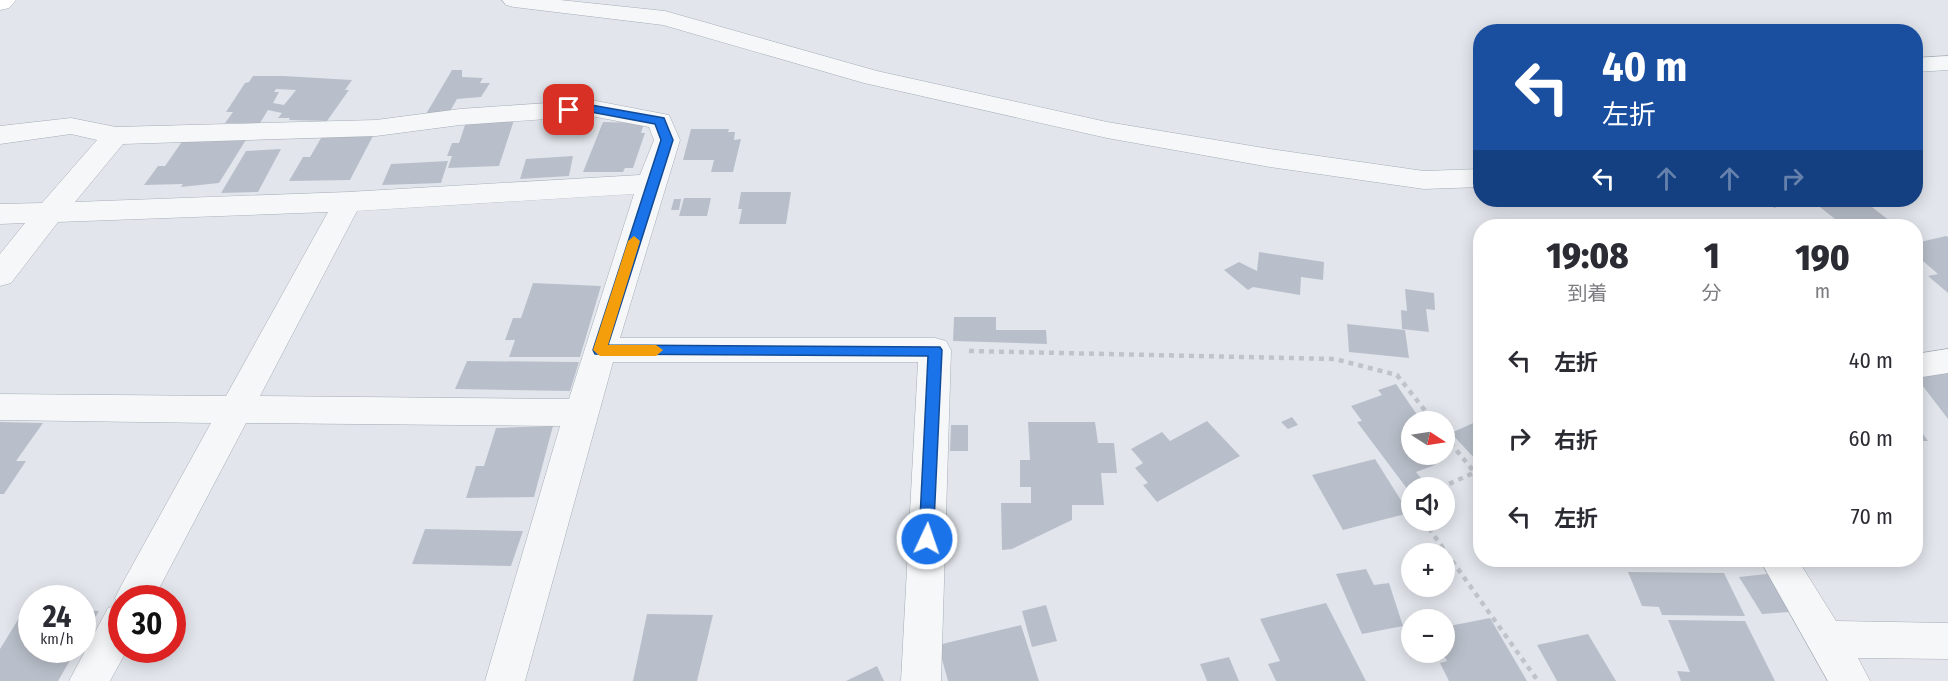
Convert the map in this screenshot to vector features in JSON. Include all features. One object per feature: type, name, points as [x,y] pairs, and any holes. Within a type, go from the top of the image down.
[{"type":"street","points":[[514,0],[573,9],[666,18],[873,78],[1107,130],[1270,158],[1424,180],[1473,178]]},
{"type":"street","points":[[1923,65],[1948,63]]},
{"type":"street","points":[[0,135],[71,126],[116,136],[376,128],[460,117],[591,108],[660,121],[667,140],[651,184],[581,413],[505,681]]},
{"type":"street","points":[[0,275],[50,212],[116,136]]},
{"type":"street","points":[[0,214],[348,202],[651,184]]},
{"type":"street","points":[[141,585],[348,202]]},
{"type":"street","points":[[600,350],[935,350],[921,681]]},
{"type":"street","points":[[1923,365],[1948,361]]},
{"type":"street","points":[[0,407],[581,413]]},
{"type":"street","points":[[1782,567],[1851,681]]},
{"type":"street","points":[[1825,639],[1948,641]]},
{"type":"street","points":[[89,681],[108,646]]},
{"type":"path","points":[[935,350],[1335,359],[1397,375],[1425,411]]},
{"type":"path","points":[[1455,448],[1473,471]]},
{"type":"path","points":[[1455,482],[1473,474]]},
{"type":"path","points":[[1431,531],[1538,681]]},
{"type":"building","points":[[452,70],[462,70],[462,77],[483,78],[480,83],[490,83],[481,97],[457,99],[450,111],[426,114]]},
{"type":"building","points":[[253,76],[352,80],[345,90],[349,90],[327,121],[278,118],[282,113],[268,110],[260,123],[225,123],[233,112],[226,112],[245,83],[249,82]],"holes":[[[276,89],[296,90],[284,105],[273,103],[279,92],[274,92]]]},
{"type":"building","points":[[514,120],[499,166],[448,168],[452,156],[447,156],[452,143],[459,143],[466,122]]},
{"type":"building","points":[[603,122],[644,123],[641,133],[645,133],[633,168],[625,168],[623,172],[583,172]]},
{"type":"building","points":[[691,129],[729,129],[728,132],[735,132],[734,140],[741,139],[733,172],[711,172],[714,160],[683,160]]},
{"type":"building","points":[[375,132],[350,180],[289,181],[303,157],[310,157],[324,133]]},
{"type":"building","points":[[249,135],[219,183],[181,187],[183,184],[144,185],[158,166],[165,166],[186,136]]},
{"type":"building","points":[[281,149],[258,192],[221,193],[246,151]]},
{"type":"building","points":[[573,156],[569,176],[520,179],[526,159]]},
{"type":"building","points":[[448,161],[441,183],[382,185],[391,164]]},
{"type":"building","points":[[741,192],[791,192],[786,224],[739,224],[742,209],[738,209]]},
{"type":"building","points":[[684,198],[711,198],[707,216],[679,216]]},
{"type":"building","points":[[674,199],[681,199],[679,210],[671,210]]},
{"type":"building","points":[[1820,207],[1872,207],[1887,219],[1835,219]]},
{"type":"building","points":[[1948,237],[1948,293],[1928,276],[1938,274],[1923,261],[1923,241]]},
{"type":"building","points":[[1259,252],[1324,262],[1323,280],[1301,277],[1300,295],[1253,287],[1248,290],[1224,270],[1239,262],[1257,271]]},
{"type":"building","points":[[533,283],[601,286],[580,357],[509,357],[515,340],[505,340],[513,318],[521,318]]},
{"type":"building","points":[[1405,289],[1434,293],[1435,310],[1426,309],[1429,332],[1402,329],[1401,310],[1407,311]]},
{"type":"building","points":[[954,317],[996,317],[996,330],[1046,330],[1047,344],[953,341]]},
{"type":"building","points":[[1347,324],[1405,330],[1409,358],[1349,352]]},
{"type":"building","points":[[467,361],[579,362],[570,391],[455,389]]},
{"type":"building","points":[[1948,373],[1948,419],[1923,386],[1923,375]]},
{"type":"building","points":[[1396,384],[1414,411],[1401,411],[1401,465],[1435,465],[1416,472],[1420,477],[1401,477],[1401,481],[1357,422],[1362,421],[1351,406],[1382,395],[1378,390]]},
{"type":"building","points":[[1292,417],[1298,425],[1288,429],[1281,422]]},
{"type":"building","points":[[1207,421],[1240,456],[1157,502],[1143,485],[1148,483],[1135,468],[1143,463],[1131,449],[1162,432],[1170,441]]},
{"type":"building","points":[[0,422],[43,423],[16,461],[26,461],[4,494],[0,494]]},
{"type":"building","points":[[1028,422],[1095,422],[1098,443],[1114,443],[1117,473],[1101,473],[1104,505],[1072,505],[1072,520],[1012,549],[1002,550],[1001,503],[1031,503],[1031,487],[1020,487],[1020,460],[1030,460]]},
{"type":"building","points":[[1473,423],[1473,457],[1455,437],[1455,431]]},
{"type":"building","points":[[951,425],[968,425],[968,451],[950,451]]},
{"type":"building","points":[[553,426],[534,497],[466,498],[476,466],[484,466],[496,428]]},
{"type":"building","points":[[1375,459],[1401,500],[1401,515],[1343,530],[1312,475]]},
{"type":"building","points":[[425,529],[523,531],[511,566],[412,564]]},
{"type":"building","points":[[1366,569],[1374,585],[1389,583],[1401,626],[1362,634],[1336,574]]},
{"type":"building","points":[[1628,572],[1724,573],[1745,616],[1662,615],[1659,607],[1642,606]]},
{"type":"building","points":[[1767,574],[1790,612],[1762,614],[1739,577]]},
{"type":"building","points":[[1326,603],[1366,681],[1276,681],[1268,664],[1280,661],[1260,619]]},
{"type":"building","points":[[1046,605],[1057,641],[1032,647],[1022,611]]},
{"type":"building","points":[[647,614],[713,615],[697,681],[633,681]]},
{"type":"building","points":[[1490,618],[1527,681],[1449,681],[1440,663],[1455,663],[1455,625]]},
{"type":"building","points":[[18,620],[18,663],[68,663],[58,681],[0,681],[0,649]]},
{"type":"building","points":[[1668,620],[1745,621],[1775,681],[1681,681],[1677,671],[1690,672]]},
{"type":"building","points":[[1021,625],[1039,681],[948,681],[938,645]]},
{"type":"building","points":[[1588,634],[1616,681],[1557,681],[1537,645]]},
{"type":"building","points":[[1229,657],[1239,681],[1207,681],[1200,664]]},
{"type":"building","points":[[877,666],[884,681],[846,681]]},
{"type":"slow traffic","points":[[634,241],[600,350],[656,350]]},
{"type":"route","points":[[569,110],[591,108],[660,121],[667,140],[651,184],[600,350],[935,350],[927,539]]}]
